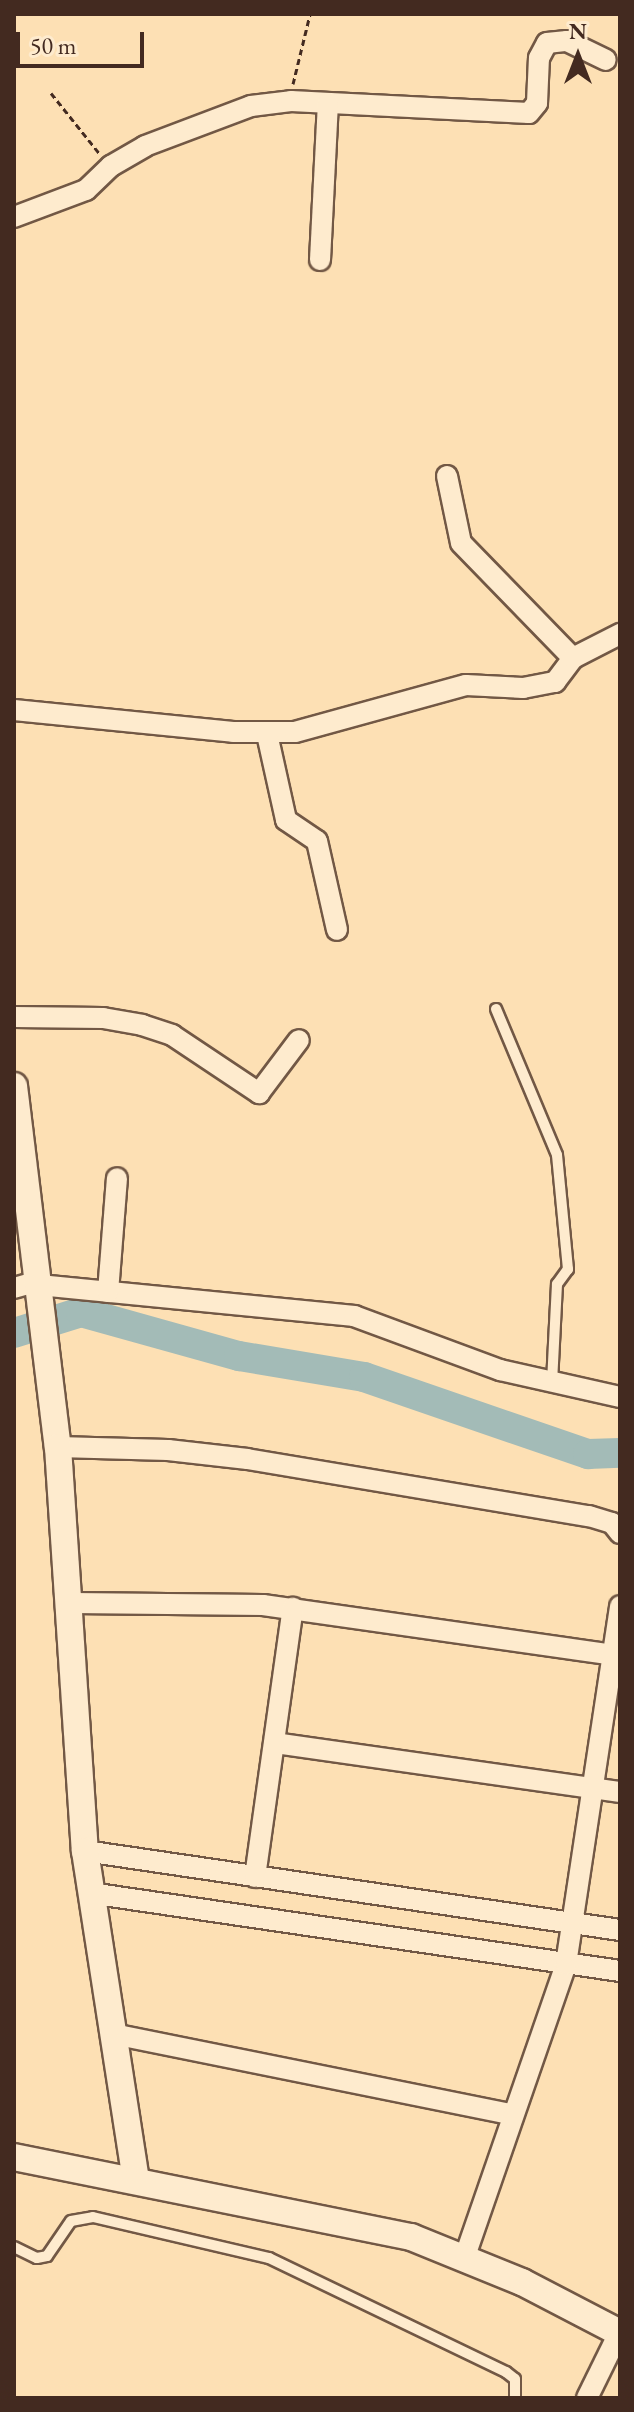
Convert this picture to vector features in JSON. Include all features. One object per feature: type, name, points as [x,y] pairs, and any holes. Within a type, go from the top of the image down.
[{"type":"street","points":[[14,217],[86,190],[111,166],[204,121],[291,101],[529,113],[537,103],[539,58],[547,43],[567,41],[606,60]]},
{"type":"street","points":[[320,260],[328,103]]},
{"type":"street","points":[[447,476],[461,543],[573,658]]},
{"type":"street","points":[[14,710],[267,734],[320,726],[466,685],[523,688],[555,682],[573,658],[620,634]]},
{"type":"street","points":[[267,734],[286,820],[317,841],[337,930]]},
{"type":"street","points":[[14,1017],[89,1017],[142,1025],[172,1035],[259,1093],[299,1040]]},
{"type":"street","points":[[14,1086],[33,1287],[46,1345],[58,1447],[72,1603],[85,1851],[136,2179]]},
{"type":"street","points":[[108,1292],[117,1178]]},
{"type":"street","points":[[33,1287],[354,1316],[479,1363],[620,1397]]},
{"type":"street","points":[[58,1447],[168,1450],[354,1476],[589,1516],[612,1523],[620,1533]]},
{"type":"street","points":[[72,1603],[293,1608],[618,1655]]},
{"type":"street","points":[[465,2256],[566,1964],[593,1789],[618,1655],[620,1606]]},
{"type":"street","points":[[255,1877],[293,1608]]},
{"type":"street","points":[[275,1743],[620,1792]]},
{"type":"street","points":[[85,1851],[620,1930]]},
{"type":"street","points":[[90,1893],[620,1971]]},
{"type":"street","points":[[113,2034],[513,2115]]},
{"type":"street","points":[[14,2157],[363,2224],[465,2256],[620,2333],[587,2398]]},
{"type":"lane","points":[[496,1009],[557,1155],[568,1269],[557,1284],[552,1382]]},
{"type":"lane","points":[[14,2247],[37,2258],[47,2256],[71,2221],[93,2217],[269,2258],[506,2372],[515,2379],[515,2398]]},
{"type":"path","points":[[291,101],[310,14]]},
{"type":"path","points":[[51,93],[111,166]]},
{"type":"waterway","points":[[14,1333],[81,1312],[239,1356],[364,1377],[588,1454],[620,1453]]}]
